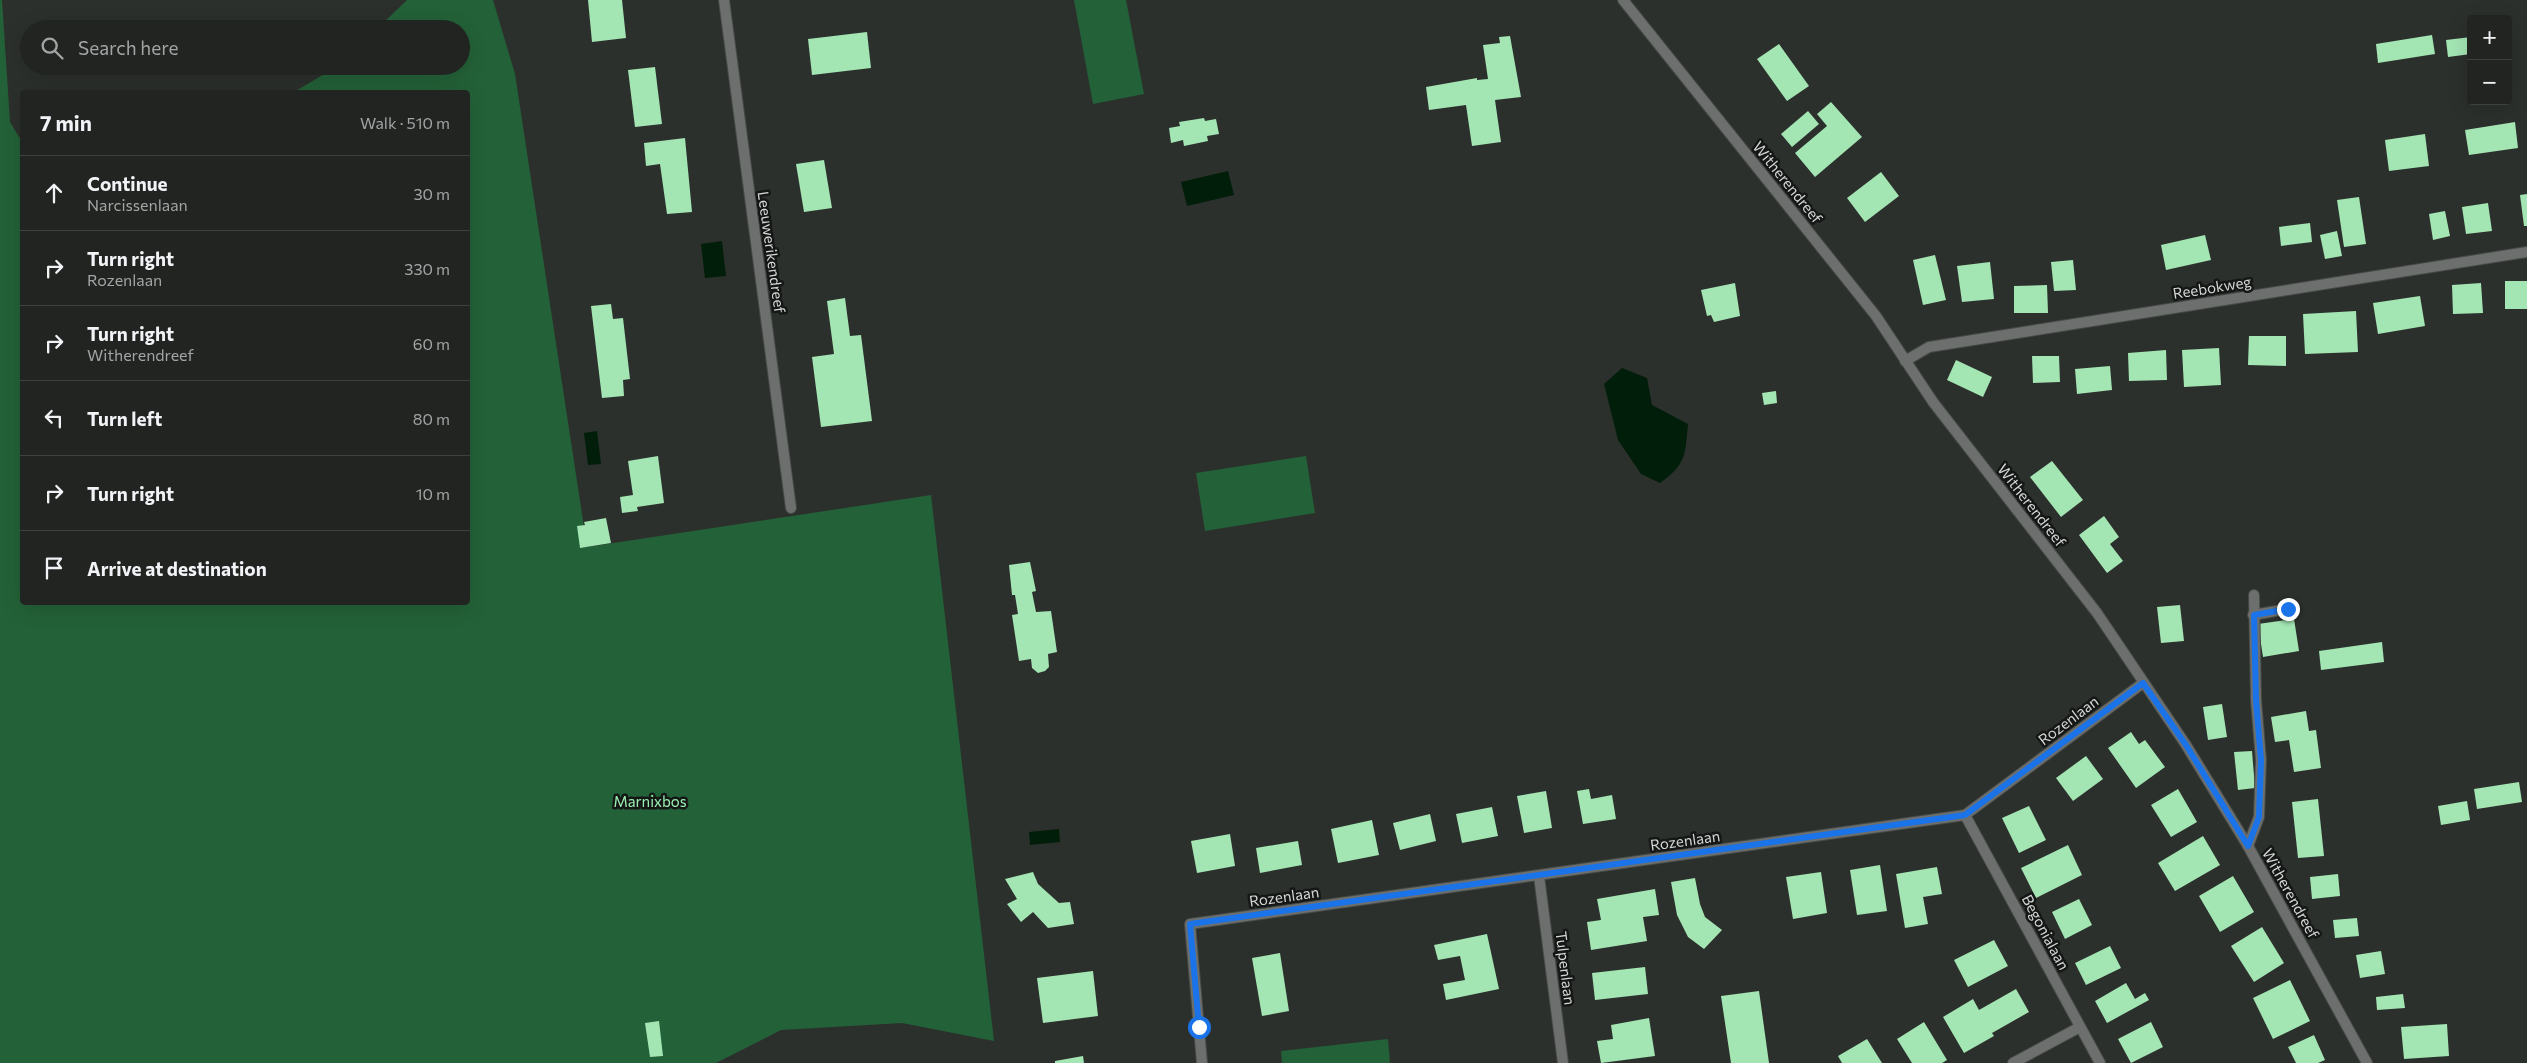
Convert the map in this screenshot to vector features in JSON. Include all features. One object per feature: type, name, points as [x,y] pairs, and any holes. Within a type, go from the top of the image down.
[{"type":"street","name":"Leeuwerikendreef","points":[[724,0],[791,508]]},
{"type":"street","name":"Witherendreef","points":[[1623,0],[1876,316],[1933,402],[2097,613],[2186,745],[2248,846],[2367,1063]]},
{"type":"street","name":"Reebokweg","points":[[1905,361],[1928,347],[2527,252]]},
{"type":"street","points":[[2248,846],[2259,817],[2261,760],[2256,700],[2254,594]]},
{"type":"street","points":[[2254,615],[2288,609]]},
{"type":"street","name":"Rozenlaan","points":[[1202,1063],[1190,924],[1965,815],[2143,683]]},
{"type":"street","name":"Begonialaan","points":[[1965,815],[2100,1063]]},
{"type":"street","name":"Tulpenlaan","points":[[1538,876],[1563,1063]]},
{"type":"street","points":[[2014,1063],[2080,1027]]},
{"type":"green space","name":"Marnixbos","points":[[0,0],[2,0],[10,122],[20,139],[20,605],[470,605],[470,90],[297,90],[323,75],[470,75],[470,20],[386,20],[407,0],[493,0],[515,74],[587,547],[931,495],[994,1041],[902,1023],[781,1030],[716,1063],[0,1063]]},
{"type":"green space","points":[[1074,0],[1126,0],[1144,94],[1093,104]]},
{"type":"green space","points":[[1306,456],[1315,513],[1205,531],[1196,473]]},
{"type":"green space","points":[[1388,1039],[1390,1063],[1282,1063],[1281,1051]]},
{"type":"shaded area","points":[[1228,171],[1234,195],[1187,206],[1181,182]]},
{"type":"shaded area","points":[[722,241],[726,276],[705,278],[701,244]]},
{"type":"shaded area","points":[[1622,368],[1647,378],[1652,405],[1688,424],[1683,458],[1675,470],[1660,483],[1641,474],[1618,440],[1604,384]]},
{"type":"shaded area","points":[[597,431],[601,464],[588,465],[584,433]]},
{"type":"shaded area","points":[[1059,829],[1060,842],[1030,845],[1029,832]]},
{"type":"building","points":[[588,0],[622,0],[626,38],[592,42]]},
{"type":"building","points":[[867,32],[871,68],[812,75],[808,39]]},
{"type":"building","points":[[2432,35],[2435,54],[2378,63],[2376,44]]},
{"type":"building","points":[[1510,36],[1521,97],[1495,100],[1501,142],[1472,146],[1466,105],[1429,110],[1426,87],[1477,78],[1477,80],[1488,79],[1483,45],[1500,43],[1499,37]]},
{"type":"building","points":[[2467,37],[2467,55],[2448,57],[2446,40]]},
{"type":"building","points":[[1779,44],[1809,86],[1787,101],[1757,59]]},
{"type":"building","points":[[655,67],[662,124],[635,127],[628,70]]},
{"type":"building","points":[[1831,102],[1862,137],[1815,177],[1795,153],[1827,126],[1817,114]]},
{"type":"building","points":[[1808,111],[1819,124],[1792,147],[1781,134]]},
{"type":"building","points":[[1204,118],[1205,121],[1216,119],[1219,134],[1207,136],[1208,141],[1184,146],[1183,140],[1171,143],[1169,128],[1180,126],[1179,122]]},
{"type":"building","points":[[2515,122],[2518,148],[2469,155],[2465,130]]},
{"type":"building","points":[[2425,134],[2429,166],[2389,171],[2385,140]]},
{"type":"building","points":[[685,138],[692,212],[667,214],[660,164],[646,166],[644,143]]},
{"type":"building","points":[[824,160],[832,208],[804,212],[796,164]]},
{"type":"building","points":[[1881,172],[1899,196],[1865,222],[1847,198]]},
{"type":"building","points":[[2527,194],[2527,226],[2524,226],[2520,195]]},
{"type":"building","points":[[2359,197],[2366,244],[2344,247],[2337,200]]},
{"type":"building","points":[[2488,203],[2492,231],[2466,234],[2462,207]]},
{"type":"building","points":[[2445,211],[2450,236],[2433,240],[2429,214]]},
{"type":"building","points":[[2310,223],[2312,242],[2281,246],[2279,227]]},
{"type":"building","points":[[2337,231],[2342,256],[2325,259],[2320,235]]},
{"type":"building","points":[[2205,235],[2211,260],[2166,270],[2161,245]]},
{"type":"building","points":[[1935,255],[1946,300],[1923,305],[1913,260]]},
{"type":"building","points":[[2073,260],[2076,290],[2054,291],[2051,262]]},
{"type":"building","points":[[1990,262],[1994,299],[1962,302],[1957,266]]},
{"type":"building","points":[[2505,281],[2527,281],[2527,309],[2505,309]]},
{"type":"building","points":[[1735,283],[1740,316],[1714,322],[1711,315],[1707,316],[1701,290]]},
{"type":"building","points":[[2481,283],[2483,313],[2453,314],[2452,285]]},
{"type":"building","points":[[2047,285],[2048,313],[2014,313],[2014,286]]},
{"type":"building","points":[[2420,296],[2425,326],[2378,334],[2373,303]]},
{"type":"building","points":[[845,298],[850,336],[861,335],[872,421],[821,427],[812,357],[834,354],[827,301]]},
{"type":"building","points":[[611,304],[613,319],[623,318],[630,379],[623,380],[624,396],[602,398],[591,306]]},
{"type":"building","points":[[2356,311],[2358,352],[2305,354],[2303,314]]},
{"type":"building","points":[[2249,336],[2286,336],[2286,366],[2248,365]]},
{"type":"building","points":[[2219,348],[2221,385],[2184,387],[2182,350]]},
{"type":"building","points":[[2166,350],[2167,380],[2129,381],[2128,353]]},
{"type":"building","points":[[2032,356],[2059,356],[2060,382],[2033,383]]},
{"type":"building","points":[[1956,360],[1992,377],[1983,397],[1947,380]]},
{"type":"building","points":[[2110,366],[2112,390],[2077,394],[2075,369]]},
{"type":"building","points":[[1776,391],[1777,403],[1764,405],[1762,393]]},
{"type":"building","points":[[658,456],[664,503],[637,507],[638,511],[622,513],[620,497],[633,495],[628,461]]},
{"type":"building","points":[[2052,461],[2083,500],[2061,517],[2030,477]]},
{"type":"building","points":[[2104,516],[2119,537],[2110,544],[2123,561],[2107,573],[2079,535]]},
{"type":"building","points":[[606,518],[611,543],[580,548],[577,526],[585,525],[584,522]]},
{"type":"building","points":[[1030,562],[1036,591],[1032,592],[1036,612],[1051,611],[1057,652],[1048,654],[1049,667],[1045,671],[1038,673],[1032,668],[1031,659],[1019,661],[1012,615],[1018,614],[1015,595],[1012,595],[1009,565]]},
{"type":"building","points":[[2180,605],[2184,641],[2161,643],[2157,607]]},
{"type":"building","points":[[2294,619],[2299,651],[2263,657],[2258,624]]},
{"type":"building","points":[[2382,642],[2384,662],[2321,670],[2319,651]]},
{"type":"building","points":[[2222,704],[2227,737],[2208,740],[2203,707]]},
{"type":"building","points":[[2306,711],[2309,731],[2316,730],[2321,768],[2294,772],[2289,740],[2275,742],[2271,717]]},
{"type":"building","points":[[2131,732],[2139,744],[2145,740],[2165,767],[2136,788],[2108,748]]},
{"type":"building","points":[[2252,751],[2255,788],[2238,790],[2234,752]]},
{"type":"building","points":[[2086,756],[2103,779],[2073,801],[2056,778]]},
{"type":"building","points":[[2519,782],[2522,802],[2477,809],[2474,789]]},
{"type":"building","points":[[1589,789],[1591,799],[1612,795],[1616,819],[1583,824],[1577,791]]},
{"type":"building","points":[[2178,789],[2197,822],[2171,837],[2151,805]]},
{"type":"building","points":[[1546,791],[1552,828],[1524,833],[1517,796]]},
{"type":"building","points":[[2318,799],[2324,856],[2298,858],[2292,802]]},
{"type":"building","points":[[2467,801],[2470,820],[2441,825],[2438,806]]},
{"type":"building","points":[[2029,806],[2046,840],[2019,853],[2002,818]]},
{"type":"building","points":[[1492,807],[1498,836],[1462,843],[1456,814]]},
{"type":"building","points":[[1430,814],[1436,841],[1400,850],[1393,823]]},
{"type":"building","points":[[1372,820],[1379,855],[1338,863],[1331,829]]},
{"type":"building","points":[[1230,834],[1235,866],[1197,873],[1191,841]]},
{"type":"building","points":[[2203,836],[2220,865],[2175,891],[2158,863]]},
{"type":"building","points":[[1298,841],[1302,865],[1260,873],[1256,848]]},
{"type":"building","points":[[2068,845],[2082,875],[2036,898],[2021,868]]},
{"type":"building","points":[[1880,865],[1887,911],[1857,915],[1850,870]]},
{"type":"building","points":[[1937,867],[1942,894],[1923,897],[1928,924],[1905,928],[1896,874]]},
{"type":"building","points":[[1033,872],[1038,884],[1059,903],[1070,902],[1074,924],[1048,928],[1033,912],[1021,922],[1007,904],[1017,899],[1005,879]]},
{"type":"building","points":[[1821,872],[1827,913],[1793,919],[1786,877]]},
{"type":"building","points":[[2338,874],[2340,896],[2312,899],[2310,877]]},
{"type":"building","points":[[2233,876],[2254,912],[2220,932],[2199,896]]},
{"type":"building","points":[[1695,878],[1700,904],[1705,917],[1722,930],[1704,949],[1688,937],[1677,915],[1671,882]]},
{"type":"building","points":[[1655,889],[1659,915],[1643,917],[1647,941],[1591,950],[1587,922],[1601,920],[1597,899]]},
{"type":"building","points":[[2079,899],[2092,925],[2065,939],[2052,912]]},
{"type":"building","points":[[2357,918],[2359,936],[2335,938],[2333,920]]},
{"type":"building","points":[[2262,927],[2284,963],[2254,982],[2231,946]]},
{"type":"building","points":[[1487,934],[1499,989],[1446,1000],[1443,984],[1465,980],[1460,956],[1438,960],[1434,945]]},
{"type":"building","points":[[1994,940],[2008,966],[1968,987],[1954,960]]},
{"type":"building","points":[[2110,946],[2121,968],[2086,985],[2075,963]]},
{"type":"building","points":[[2381,951],[2385,974],[2360,978],[2356,955]]},
{"type":"building","points":[[1280,953],[1289,1011],[1262,1016],[1252,958]]},
{"type":"building","points":[[1645,967],[1648,994],[1595,1000],[1592,973]]},
{"type":"building","points":[[1093,971],[1098,1016],[1043,1023],[1037,978]]},
{"type":"building","points":[[2290,980],[2310,1021],[2273,1039],[2253,998]]},
{"type":"building","points":[[2126,983],[2135,999],[2145,993],[2149,1000],[2107,1023],[2095,1001]]},
{"type":"building","points":[[2016,989],[2029,1012],[1992,1033],[1994,1036],[1964,1053],[1943,1017],[1973,999],[1979,1010]]},
{"type":"building","points":[[1759,991],[1769,1063],[1731,1063],[1721,996]]},
{"type":"building","points":[[2403,994],[2405,1008],[2377,1010],[2376,997]]},
{"type":"building","points":[[1649,1018],[1655,1056],[1601,1063],[1597,1041],[1613,1039],[1611,1025]]},
{"type":"building","points":[[659,1021],[663,1056],[650,1057],[645,1023]]},
{"type":"building","points":[[1924,1022],[1947,1060],[1942,1063],[1912,1063],[1897,1039]]},
{"type":"building","points":[[2151,1022],[2163,1047],[2131,1063],[2118,1039]]},
{"type":"building","points":[[2447,1024],[2449,1056],[2404,1059],[2401,1027]]},
{"type":"building","points":[[2314,1035],[2325,1060],[2318,1063],[2296,1063],[2288,1047]]},
{"type":"building","points":[[1867,1039],[1882,1063],[1842,1063],[1838,1056]]},
{"type":"building","points":[[1083,1056],[1084,1063],[1055,1063],[1055,1061]]},
{"type":"route","points":[[1199,1027],[1190,924],[1965,815],[2143,683],[2186,745],[2248,846],[2259,817],[2261,760],[2256,700],[2254,615],[2288,609]]}]
